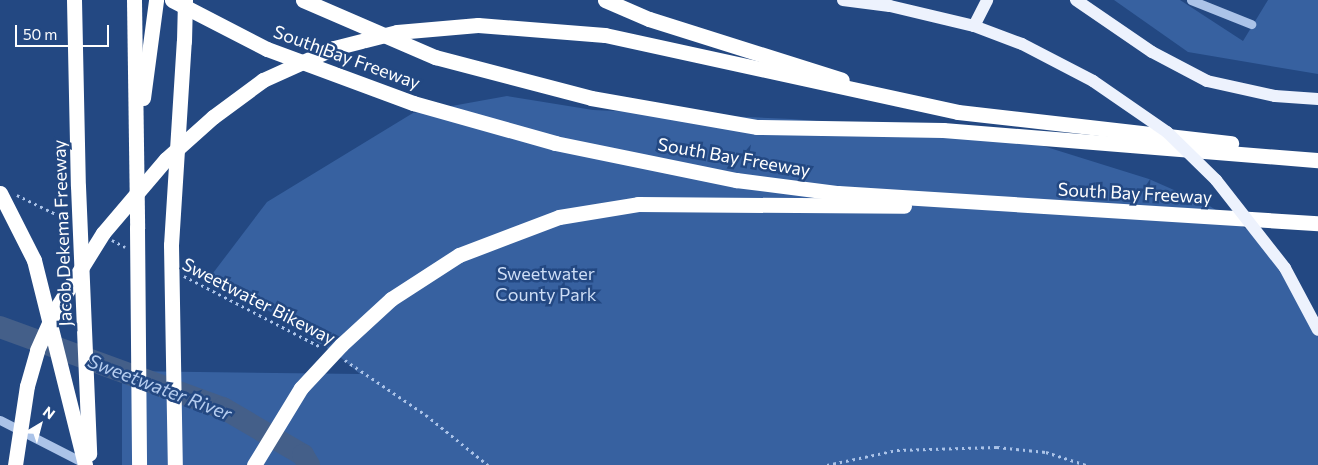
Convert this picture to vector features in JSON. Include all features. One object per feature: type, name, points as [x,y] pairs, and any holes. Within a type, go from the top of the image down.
[{"type":"highway","name":"Jacob Dekema Freeway","points":[[74,0],[78,186],[88,465]]},
{"type":"highway","points":[[134,0],[140,465]]},
{"type":"highway","points":[[136,131],[154,38],[156,0]]},
{"type":"highway","name":"South Bay Freeway","points":[[172,0],[267,49],[413,102],[556,143],[736,180],[838,192],[1042,207],[1318,223]]},
{"type":"highway","points":[[175,465],[171,245],[185,0]]},
{"type":"highway","name":"South Bay Freeway","points":[[303,0],[435,57],[591,98],[757,127],[943,130],[1318,160]]},
{"type":"highway","points":[[605,0],[649,19],[823,72],[871,93]]},
{"type":"highway","points":[[15,465],[27,386],[37,350],[54,312],[103,233],[166,159],[213,117],[263,80],[334,48],[397,32],[478,25],[606,35],[958,112],[1239,144],[1281,157]]},
{"type":"highway","points":[[4,192],[34,260],[88,465]]},
{"type":"highway","points":[[254,465],[301,388],[341,351],[390,299],[459,255],[574,214],[638,204],[679,203],[1042,207]]},
{"type":"main road","points":[[843,0],[974,26],[1022,44],[1093,81],[1167,132],[1216,180],[1285,268],[1318,330]]},
{"type":"main road","points":[[974,26],[987,0]]},
{"type":"main road","points":[[1076,0],[1152,52],[1207,81],[1275,96],[1318,99]]},
{"type":"street","points":[[1191,0],[1251,24]]},
{"type":"street","points":[[0,420],[88,465]]},
{"type":"path","points":[[4,192],[70,221]]},
{"type":"path","points":[[105,237],[128,248]]},
{"type":"path","name":"Sweetwater Bikeway","points":[[180,274],[326,349]]},
{"type":"path","name":"Sweetwater Bikeway","points":[[341,351],[426,415],[488,465]]},
{"type":"path","points":[[827,465],[897,450],[996,447],[1046,452],[1086,465]]},
{"type":"green space","points":[[1114,0],[1180,0],[1243,41],[1268,0],[1318,0],[1318,74],[1188,52]]},
{"type":"green space","name":"Sweetwater County Park","points":[[507,96],[593,110],[791,119],[1011,136],[1149,179],[1208,205],[1256,235],[1318,325],[1318,465],[122,465],[122,371],[360,374],[339,356],[250,299],[207,281],[267,202],[413,113]]},
{"type":"waterway","name":"Sweetwater River","points":[[0,327],[223,408],[303,455],[309,465]]}]
